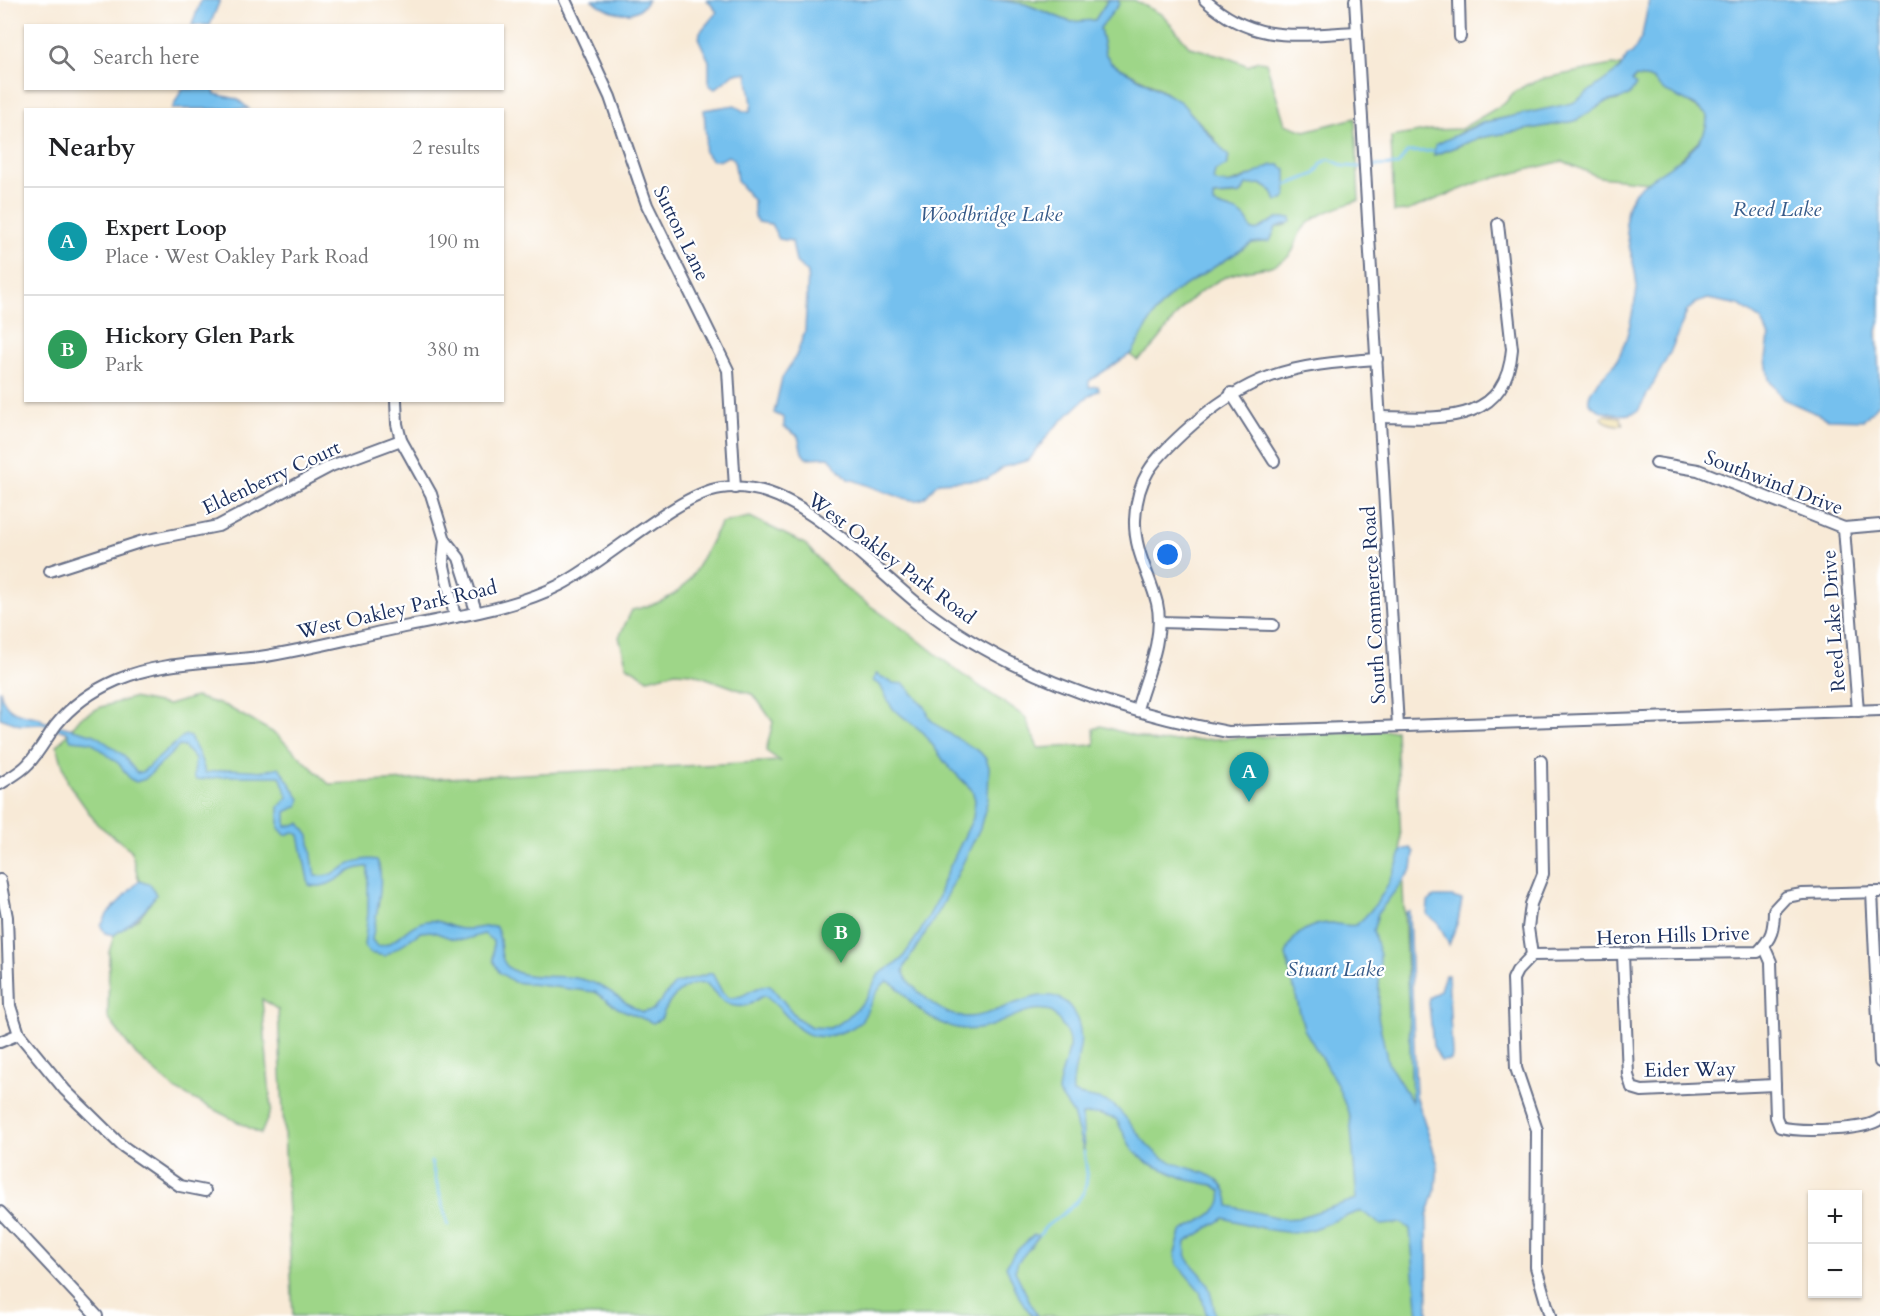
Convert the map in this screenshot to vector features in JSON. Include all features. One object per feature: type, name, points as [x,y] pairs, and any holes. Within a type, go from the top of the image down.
[{"type":"street","name":"Sutton Lane","points":[[566,0],[610,97],[647,205],[728,370],[735,488]]},
{"type":"street","points":[[1205,0],[1219,13],[1257,32],[1282,34],[1357,32]]},
{"type":"street","name":"South Commerce Road","points":[[1355,0],[1398,726],[1542,724],[1880,710]]},
{"type":"street","points":[[1459,0],[1460,38]]},
{"type":"street","points":[[1380,417],[1420,418],[1464,412],[1490,402],[1501,391],[1510,370],[1512,349],[1498,224]]},
{"type":"street","points":[[1137,709],[1159,622],[1157,602],[1136,540],[1137,497],[1140,484],[1162,451],[1231,393],[1296,367],[1377,359]]},
{"type":"street","points":[[1231,393],[1274,461]]},
{"type":"street","points":[[396,402],[397,424],[401,440],[431,494],[445,540],[459,558],[476,611]]},
{"type":"street","name":"Eldenberry Court","points":[[50,571],[143,541],[218,526],[331,466],[401,440]]},
{"type":"street","name":"Southwind Drive","points":[[1656,463],[1698,470],[1844,528],[1880,525]]},
{"type":"street","name":"West Oakley Park Road","points":[[0,784],[27,765],[71,709],[120,678],[169,666],[261,656],[320,646],[455,617],[530,597],[564,584],[687,502],[719,488],[770,493],[801,510],[841,539],[926,610],[987,650],[1029,672],[1093,696],[1228,732],[1269,733],[1398,726]]},
{"type":"street","name":"Reed Lake Drive","points":[[1844,528],[1858,711]]},
{"type":"street","points":[[445,540],[443,561],[455,617]]},
{"type":"street","points":[[1159,622],[1273,625]]},
{"type":"street","points":[[1541,761],[1543,874],[1532,903],[1528,928],[1536,956],[1517,971],[1513,980],[1514,1052],[1520,1082],[1537,1130],[1536,1267],[1550,1316]]},
{"type":"street","points":[[0,880],[7,917],[10,1006],[19,1034],[65,1090],[121,1145],[180,1186],[205,1191]]},
{"type":"street","points":[[1876,892],[1880,1062]]},
{"type":"street","name":"Heron Hills Drive","points":[[1536,956],[1758,952],[1770,940],[1774,929],[1774,910],[1786,897],[1802,894],[1876,892]]},
{"type":"street","points":[[1764,946],[1771,962],[1776,1117],[1780,1127],[1858,1127],[1874,1124],[1880,1119]]},
{"type":"street","name":"Eider Way","points":[[1623,956],[1628,1075],[1632,1088],[1642,1091],[1775,1085]]},
{"type":"street","points":[[0,1042],[19,1034]]},
{"type":"street","points":[[0,1212],[97,1316]]},
{"type":"green space","points":[[998,0],[1108,0],[1095,20],[1079,23],[1025,4]]},
{"type":"green space","points":[[1118,0],[1134,0],[1163,15],[1190,47],[1227,57],[1248,66],[1258,61],[1266,62],[1285,124],[1305,131],[1355,118],[1359,200],[1326,212],[1311,221],[1300,233],[1291,254],[1279,263],[1230,275],[1199,293],[1182,309],[1154,345],[1137,360],[1130,355],[1155,313],[1173,293],[1252,243],[1270,241],[1276,227],[1288,225],[1272,221],[1256,231],[1251,229],[1245,218],[1213,204],[1213,196],[1238,195],[1242,193],[1246,184],[1261,184],[1272,191],[1276,201],[1279,165],[1228,184],[1219,184],[1213,180],[1215,171],[1228,164],[1228,156],[1217,145],[1215,139],[1187,109],[1159,88],[1111,63],[1105,53],[1100,28]]},
{"type":"green space","points":[[1612,65],[1622,66],[1583,98],[1553,109],[1498,119],[1464,130],[1434,155],[1479,138],[1575,121],[1606,102],[1618,100],[1636,77],[1653,79],[1707,115],[1707,129],[1700,140],[1668,170],[1649,182],[1599,177],[1563,161],[1482,181],[1407,211],[1394,212],[1391,137],[1430,130],[1461,129],[1505,103],[1513,93],[1526,85],[1545,78]]},
{"type":"green space","points":[[750,517],[805,544],[845,588],[912,635],[960,673],[1025,717],[1038,748],[1095,745],[1094,729],[1101,726],[1156,742],[1396,730],[1422,1316],[293,1316],[278,1010],[262,999],[271,1110],[261,1134],[176,1090],[136,1055],[108,1018],[109,952],[114,935],[140,917],[156,895],[151,885],[139,881],[131,850],[97,824],[68,783],[57,746],[81,717],[101,707],[132,698],[168,705],[195,697],[226,706],[276,734],[329,784],[780,761],[766,751],[773,722],[754,695],[692,673],[675,672],[648,679],[627,666],[619,637],[632,610],[668,598],[689,580],[721,523]]},
{"type":"sand","points":[[1605,415],[1620,417],[1623,425],[1614,425],[1601,418]]},
{"type":"water","points":[[201,0],[220,0],[210,24],[192,24]]},
{"type":"water","points":[[592,0],[648,0],[636,11],[621,13],[606,9]]},
{"type":"water","name":"Woodbridge Lake","points":[[707,0],[998,0],[1025,4],[1070,22],[1095,20],[1108,0],[1118,0],[1119,4],[1100,28],[1105,53],[1111,63],[1181,102],[1229,157],[1226,166],[1215,171],[1213,180],[1228,184],[1273,165],[1279,165],[1286,170],[1286,196],[1283,200],[1276,201],[1272,191],[1261,184],[1246,185],[1241,194],[1213,196],[1213,204],[1240,214],[1251,229],[1256,231],[1277,218],[1291,218],[1291,222],[1276,227],[1270,241],[1252,243],[1173,293],[1155,313],[1132,353],[1089,381],[1089,387],[1098,386],[1099,390],[1086,398],[1052,430],[1029,460],[1004,467],[987,479],[939,482],[924,498],[915,500],[848,479],[829,457],[806,458],[802,453],[798,436],[784,427],[784,418],[774,413],[782,378],[796,356],[805,331],[808,273],[796,262],[792,241],[779,239],[771,224],[758,222],[754,217],[754,201],[737,181],[734,159],[728,156],[721,160],[712,160],[704,152],[706,138],[704,110],[735,105],[743,111],[750,111],[752,104],[747,73],[735,73],[715,89],[709,85],[709,61],[699,40],[700,32],[717,12]]},
{"type":"water","name":"Reed Lake","points":[[1649,0],[1880,0],[1880,319],[1877,331],[1880,402],[1864,420],[1828,419],[1783,399],[1769,380],[1766,359],[1769,337],[1762,321],[1739,305],[1708,299],[1696,303],[1687,311],[1670,353],[1638,411],[1612,414],[1599,410],[1589,403],[1593,388],[1613,366],[1622,350],[1636,296],[1635,270],[1626,227],[1626,214],[1630,201],[1647,181],[1692,149],[1701,139],[1706,128],[1707,115],[1694,105],[1664,91],[1652,79],[1636,77],[1632,81],[1636,85],[1629,96],[1606,102],[1575,121],[1479,138],[1434,155],[1435,145],[1482,123],[1573,103],[1620,69],[1628,55],[1632,54],[1642,36]]},
{"type":"water","points":[[182,90],[213,90],[215,94],[237,99],[248,108],[172,108]]},
{"type":"water","name":"Stuart Lake","points":[[876,674],[893,683],[904,684],[925,707],[930,719],[943,730],[980,752],[989,767],[988,799],[980,828],[941,908],[906,964],[903,971],[907,979],[935,1005],[950,1014],[961,1017],[982,1015],[1029,998],[1044,996],[1058,998],[1069,1006],[1080,1031],[1080,1049],[1074,1075],[1073,1093],[1113,1105],[1153,1151],[1171,1162],[1214,1178],[1222,1184],[1227,1193],[1229,1206],[1284,1219],[1298,1218],[1357,1199],[1350,1117],[1336,1082],[1304,1029],[1286,955],[1292,941],[1297,936],[1316,925],[1332,923],[1356,925],[1385,891],[1402,850],[1410,848],[1414,852],[1412,869],[1378,913],[1373,931],[1380,955],[1378,1017],[1388,1063],[1412,1102],[1406,912],[1409,911],[1416,1095],[1438,1165],[1436,1188],[1427,1216],[1428,1316],[1418,1316],[1410,1229],[1402,1223],[1382,1225],[1361,1211],[1313,1229],[1291,1232],[1268,1230],[1224,1218],[1186,1242],[1186,1255],[1204,1278],[1211,1295],[1215,1316],[1207,1316],[1200,1291],[1177,1264],[1175,1253],[1181,1232],[1214,1212],[1219,1206],[1221,1191],[1213,1185],[1188,1180],[1148,1163],[1132,1149],[1116,1119],[1098,1114],[1082,1115],[1084,1152],[1073,1114],[1058,1092],[1069,1042],[1061,1023],[1051,1011],[1040,1009],[1029,1011],[976,1029],[957,1028],[929,1016],[887,981],[879,989],[858,1024],[842,1032],[815,1036],[797,1027],[775,1003],[765,996],[748,1005],[735,1006],[724,1002],[707,984],[699,984],[684,988],[678,993],[668,1005],[661,1019],[653,1023],[618,1008],[595,992],[514,982],[499,972],[493,960],[493,941],[484,934],[463,940],[431,931],[421,932],[385,956],[369,953],[364,945],[368,913],[368,867],[353,870],[326,885],[309,885],[299,835],[294,832],[285,835],[279,828],[279,807],[288,797],[280,776],[228,776],[196,780],[194,777],[195,759],[184,747],[179,746],[145,779],[136,782],[130,779],[119,764],[91,742],[71,740],[67,732],[42,724],[20,725],[0,718],[0,689],[5,704],[9,708],[41,718],[42,721],[95,735],[123,755],[137,773],[142,772],[185,735],[190,737],[195,746],[205,773],[230,769],[264,771],[279,767],[300,799],[298,806],[286,812],[286,827],[300,823],[309,836],[315,876],[331,874],[359,861],[377,860],[380,887],[372,940],[377,946],[390,943],[413,926],[431,920],[463,929],[495,926],[498,931],[503,961],[512,970],[527,975],[568,977],[592,982],[642,1012],[653,1010],[675,984],[712,973],[722,992],[729,998],[735,998],[759,987],[770,985],[797,1018],[811,1027],[830,1028],[845,1020],[865,1000],[879,974],[901,960],[938,899],[943,881],[973,818],[975,800],[972,790],[946,764],[924,733],[892,708],[880,685],[873,681]]},
{"type":"water","points":[[139,881],[151,885],[156,895],[126,927],[114,935],[105,933],[101,926],[108,913]]},
{"type":"water","points":[[1434,897],[1452,897],[1462,900],[1458,921],[1449,945],[1438,923],[1427,915],[1428,902]]},
{"type":"water","points":[[1445,975],[1448,975],[1452,1055],[1451,1060],[1441,1061],[1433,1046],[1429,1003],[1430,998],[1440,990]]},
{"type":"water","points":[[1034,1235],[1040,1235],[1018,1262],[1015,1271],[1037,1316],[1032,1316],[1019,1297],[1006,1266],[1014,1253]]},
{"type":"waterway","points":[[1368,166],[1398,165],[1407,152],[1433,151]]},
{"type":"waterway","points":[[1287,185],[1315,174],[1322,163],[1329,159],[1344,166],[1361,167]]},
{"type":"waterway","points":[[1040,1235],[1047,1226],[1074,1204],[1084,1191],[1087,1175],[1084,1152]]},
{"type":"waterway","points":[[431,1162],[448,1225]]},
{"type":"place","name":"Expert Loop","points":[[1249,802]]},
{"type":"place","name":"Hickory Glen Park","points":[[841,963]]}]
